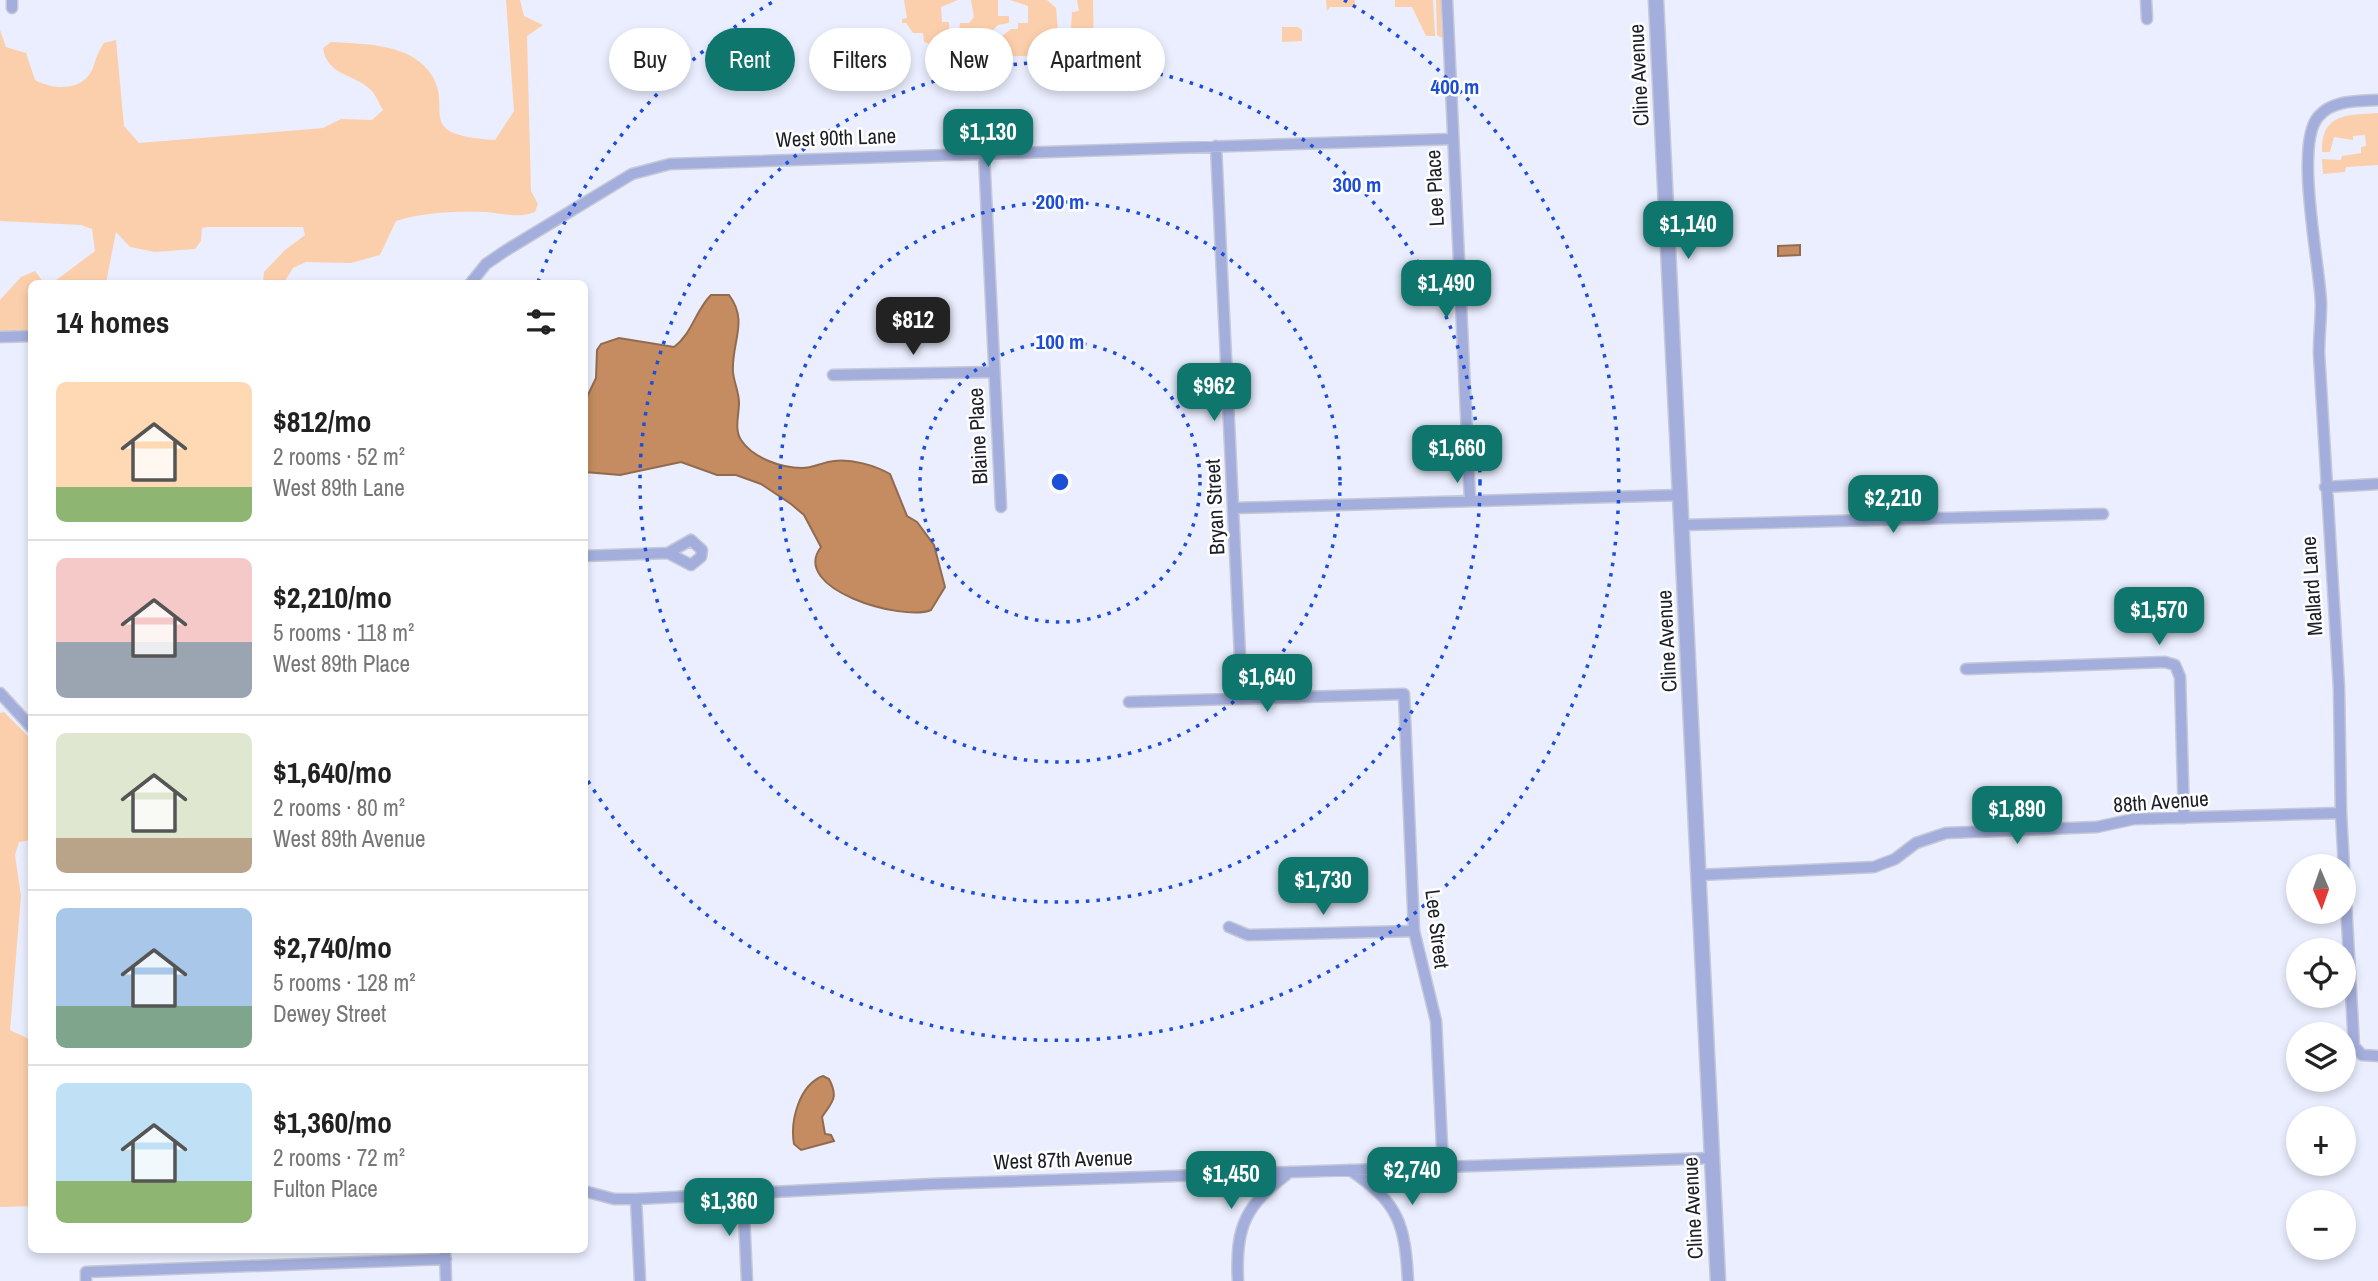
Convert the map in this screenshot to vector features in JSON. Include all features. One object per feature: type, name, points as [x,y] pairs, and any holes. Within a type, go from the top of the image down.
[{"type":"street","name":"Lee Place","points":[[1447,0],[1451,139],[1470,500]]},
{"type":"street","name":"Cline Avenue","points":[[1656,0],[1718,1281]]},
{"type":"street","points":[[2146,0],[2147,19]]},
{"type":"street","name":"Mallard Lane","points":[[2378,100],[2339,103],[2317,118],[2310,131],[2308,148],[2312,234],[2321,304],[2319,350],[2325,487],[2339,688],[2341,813],[2354,1046],[2359,1053],[2378,1056]]},
{"type":"street","name":"West 90th Lane","points":[[473,280],[486,264],[533,234],[632,174],[656,166],[697,162],[1451,139]]},
{"type":"street","name":"Bryan Street","points":[[1216,146],[1242,699]]},
{"type":"street","name":"Blaine Place","points":[[984,154],[1001,507]]},
{"type":"street","points":[[0,337],[28,336]]},
{"type":"street","points":[[833,375],[994,372]]},
{"type":"street","points":[[2325,487],[2378,484]]},
{"type":"street","points":[[1234,508],[1681,495]]},
{"type":"street","points":[[1683,525],[2103,514]]},
{"type":"street","points":[[588,556],[668,553]]},
{"type":"street","points":[[1966,669],[2165,662],[2175,665],[2180,677],[2184,818]]},
{"type":"street","points":[[0,693],[28,724]]},
{"type":"street","name":"Lee Street","points":[[1242,699],[1404,694],[1414,931],[1436,1021],[1443,1167]]},
{"type":"street","points":[[1129,702],[1242,699]]},
{"type":"street","name":"88th Avenue","points":[[1699,875],[1856,870],[1874,867],[1895,859],[1916,843],[1946,833],[2097,827],[2134,819],[2341,813]]},
{"type":"street","points":[[1229,926],[1248,935],[1414,931]]},
{"type":"street","name":"West 87th Avenue","points":[[588,1192],[614,1199],[636,1199],[904,1185],[1712,1158]]},
{"type":"street","points":[[1350,1170],[1375,1187],[1397,1212],[1406,1238],[1408,1281]]},
{"type":"street","points":[[1238,1281],[1238,1243],[1248,1210],[1270,1187],[1290,1172]]},
{"type":"street","points":[[743,1193],[747,1281]]},
{"type":"street","points":[[636,1199],[640,1281]]},
{"type":"street","points":[[319,1253],[320,1263]]},
{"type":"street","points":[[86,1276],[446,1254],[446,1281]]},
{"type":"shaded area","points":[[506,0],[520,0],[524,16],[543,25],[527,36],[531,191],[538,204],[535,212],[517,215],[485,212],[440,213],[396,221],[380,255],[351,263],[306,262],[293,268],[286,280],[263,280],[264,272],[285,250],[305,235],[303,227],[207,227],[202,228],[201,241],[195,249],[155,252],[130,247],[116,232],[107,280],[56,280],[95,251],[92,229],[81,225],[0,221],[0,30],[6,47],[26,53],[35,80],[59,87],[75,85],[82,81],[93,68],[104,43],[116,40],[124,126],[139,143],[323,128],[341,119],[372,120],[383,110],[371,90],[330,64],[323,48],[331,42],[383,47],[419,61],[436,83],[440,117],[443,125],[452,132],[495,140],[514,111]]},
{"type":"shaded area","points":[[904,0],[958,0],[941,7],[942,22],[949,22],[949,28],[925,28],[925,42],[923,33],[913,33],[906,23],[902,23],[902,19],[907,18]]},
{"type":"shaded area","points":[[971,0],[998,0],[998,16],[1009,16],[1009,23],[995,28],[959,28],[960,23],[969,23],[974,17]]},
{"type":"shaded area","points":[[1010,0],[1047,0],[1056,8],[1058,28],[1027,28],[1027,56],[1013,56],[1013,29],[1018,29],[1018,23],[1028,23],[1028,6]]},
{"type":"shaded area","points":[[1077,0],[1093,0],[1094,28],[1071,28],[1072,12],[1079,11]]},
{"type":"shaded area","points":[[1326,0],[1355,0],[1355,7],[1330,7],[1327,11]]},
{"type":"shaded area","points":[[1395,0],[1433,0],[1435,36],[1426,36],[1412,7],[1395,7]]},
{"type":"shaded area","points":[[1436,0],[1441,0],[1442,38],[1437,35]]},
{"type":"shaded area","points":[[1282,27],[1298,27],[1302,30],[1302,41],[1282,42]]},
{"type":"shaded area","points":[[2378,113],[2378,165],[2346,167],[2345,172],[2323,174],[2322,159],[2341,160],[2342,156],[2361,153],[2361,147],[2366,146],[2365,135],[2353,136],[2353,140],[2334,137],[2330,152],[2322,152],[2323,139],[2331,123],[2346,116]]},
{"type":"shaded area","points":[[1800,245],[1800,255],[1778,256],[1778,246]]},
{"type":"shaded area","points":[[35,271],[42,280],[28,280],[28,331],[0,332],[0,300],[21,277]]},
{"type":"shaded area","points":[[711,295],[729,295],[738,314],[733,372],[739,399],[737,427],[746,446],[768,461],[794,468],[848,461],[870,465],[890,474],[907,516],[917,522],[934,545],[945,587],[931,610],[898,611],[854,599],[834,589],[821,576],[815,562],[821,547],[804,515],[761,484],[736,475],[717,475],[681,462],[620,475],[588,472],[588,395],[596,378],[597,350],[601,344],[619,338],[674,347],[685,336]]},
{"type":"shaded area","points":[[4,712],[28,736],[28,840],[19,842],[15,855],[21,896],[10,1030],[28,1039],[28,1206],[0,1207],[0,713]]},
{"type":"shaded area","points":[[823,1076],[829,1079],[834,1091],[833,1100],[822,1117],[825,1134],[831,1135],[834,1141],[801,1150],[794,1144],[795,1115],[802,1095]]},
{"type":"shaded area","points":[[1274,1177],[1257,1193],[1250,1191],[1250,1178]]}]
